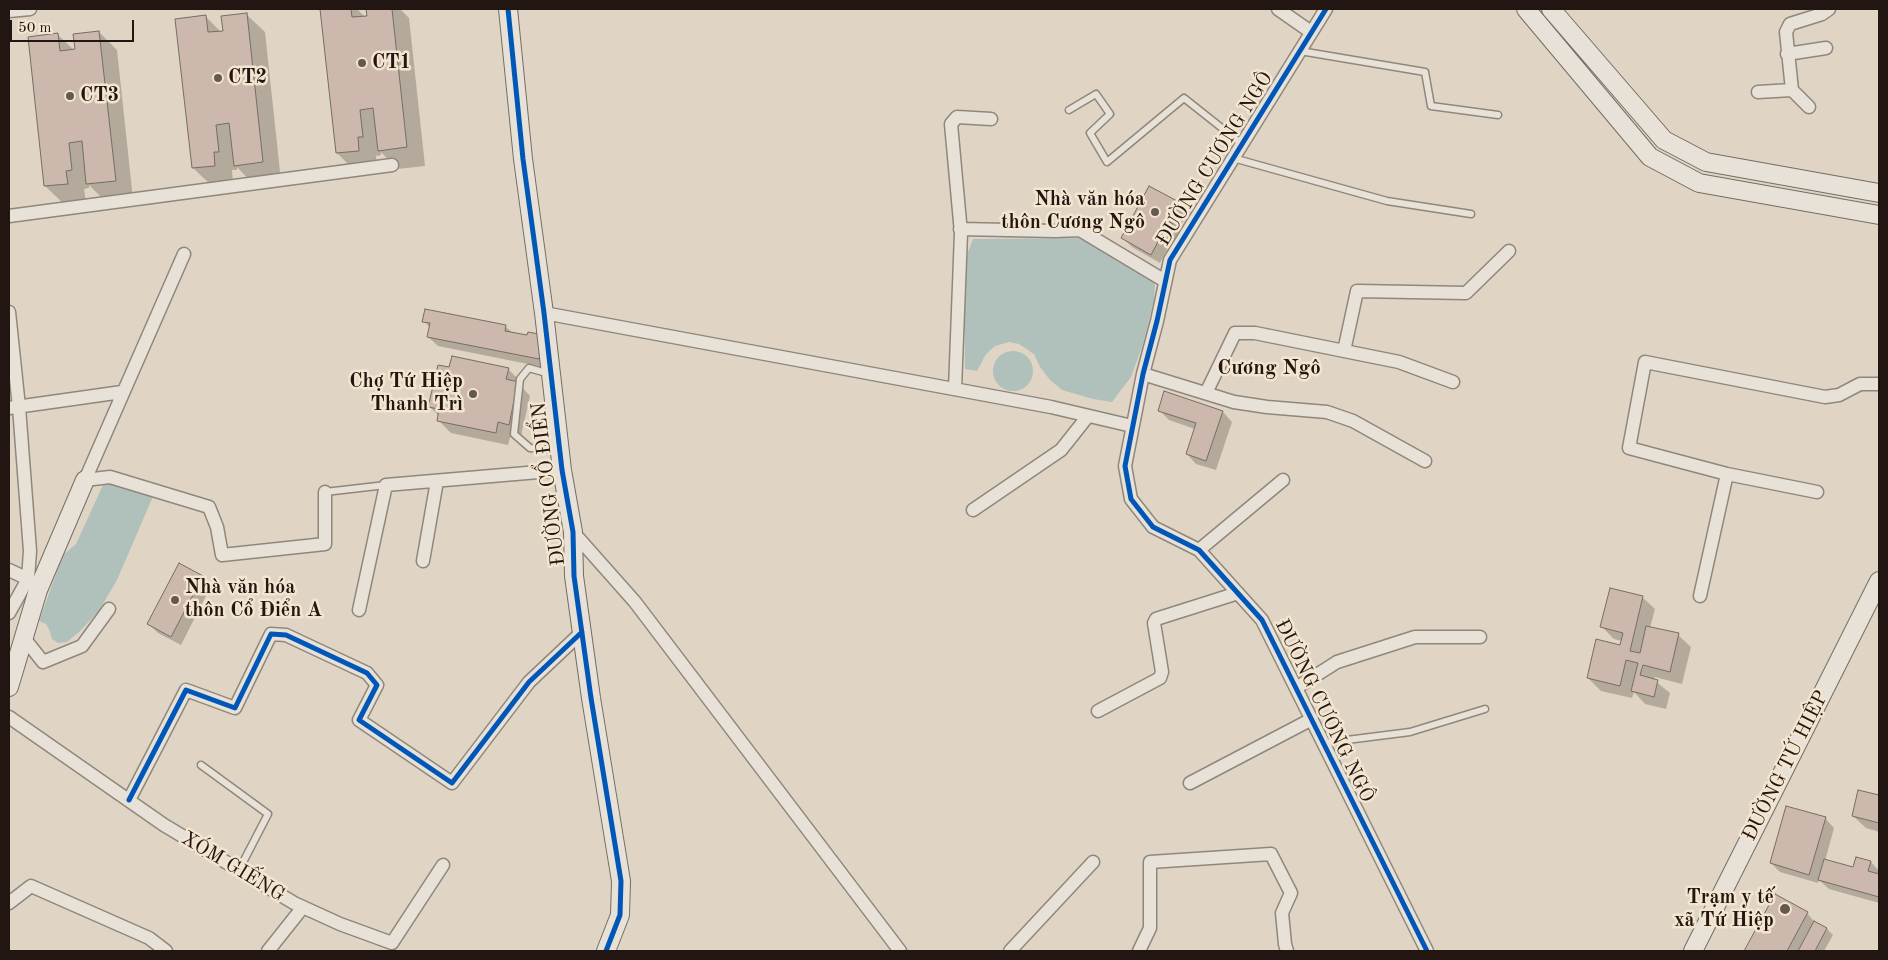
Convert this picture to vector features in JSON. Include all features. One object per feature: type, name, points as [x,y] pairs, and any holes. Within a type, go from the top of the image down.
[{"type":"street","points":[[9,12],[30,9]]},
{"type":"street","name":"ĐƯỜNG CỔ ĐIỂN","points":[[508,9],[523,159],[544,313],[562,470],[573,532],[574,576],[591,698],[621,882],[620,915],[606,951]]},
{"type":"street","points":[[1278,9],[1311,32]]},
{"type":"street","name":"ĐƯỜNG CƯƠNG NGÔ","points":[[1326,9],[1170,260],[1143,374],[1125,466],[1131,499],[1153,526],[1199,550],[1262,620],[1427,951]]},
{"type":"street","points":[[1526,9],[1650,157],[1699,183],[1879,215]]},
{"type":"street","points":[[1552,9],[1664,140],[1706,162],[1879,193]]},
{"type":"street","points":[[1809,107],[1792,90],[1786,32],[1790,24],[1822,14],[1829,9]]},
{"type":"street","points":[[1787,54],[1826,48]]},
{"type":"street","points":[[1758,92],[1792,90]]},
{"type":"street","points":[[955,389],[960,229],[951,124],[957,117],[991,119]]},
{"type":"street","points":[[1679,173],[1690,154]]},
{"type":"street","points":[[9,216],[392,165]]},
{"type":"street","points":[[960,229],[1080,230],[1165,281]]},
{"type":"street","points":[[1344,351],[1357,290],[1466,293],[1509,251]]},
{"type":"street","points":[[9,614],[33,585],[85,480],[184,254]]},
{"type":"street","points":[[9,312],[14,407],[33,585],[24,638],[9,687]]},
{"type":"street","points":[[544,313],[1051,407],[1132,426]]},
{"type":"street","points":[[1206,393],[1235,333],[1255,333],[1399,362],[1453,382]]},
{"type":"street","points":[[1817,492],[1727,474],[1629,448],[1645,362],[1825,397],[1839,395],[1860,384],[1879,384]]},
{"type":"street","points":[[1143,374],[1234,402],[1327,412],[1354,421],[1425,462]]},
{"type":"street","points":[[14,407],[122,392]]},
{"type":"street","points":[[973,510],[1061,450],[1088,416]]},
{"type":"street","points":[[359,610],[386,485],[562,470]]},
{"type":"street","points":[[1700,596],[1727,474]]},
{"type":"street","points":[[85,480],[110,477],[209,506],[217,527],[222,555],[325,544],[325,492]]},
{"type":"street","points":[[1199,550],[1283,480]]},
{"type":"street","points":[[422,562],[437,481]]},
{"type":"street","points":[[573,532],[635,602],[900,951]]},
{"type":"street","points":[[9,570],[33,585]]},
{"type":"street","name":"ĐƯỜNG TỨ HIỆP","points":[[1693,951],[1879,582]]},
{"type":"street","points":[[1098,711],[1160,678],[1162,672],[1154,623],[1156,619],[1238,593]]},
{"type":"street","points":[[24,638],[43,662],[82,646],[109,609]]},
{"type":"street","points":[[129,800],[186,690],[235,708],[271,634],[286,635],[367,673],[377,685],[359,720],[452,783],[529,682],[582,632]]},
{"type":"street","points":[[1296,688],[1337,662],[1414,636],[1480,637]]},
{"type":"street","name":"XÓM GIẾNG","points":[[9,717],[164,825],[239,870],[303,907],[392,943],[443,865]]},
{"type":"street","points":[[1190,783],[1312,719]]},
{"type":"street","points":[[1139,951],[1150,928],[1150,862],[1271,854],[1291,893],[1282,913],[1284,944],[1287,951]]},
{"type":"street","points":[[1010,951],[1093,862]]},
{"type":"street","points":[[9,903],[31,886],[149,938],[166,951]]},
{"type":"street","points":[[268,951],[303,907]]},
{"type":"lane","points":[[1300,51],[1425,72],[1431,106],[1498,115]]},
{"type":"lane","name":"ĐƯỜNG CƯƠNG NGÔ","points":[[1069,110],[1096,94],[1110,114],[1090,133],[1107,162],[1184,98],[1242,144]]},
{"type":"lane","name":"ĐƯỜNG CƯƠNG NGÔ","points":[[1233,158],[1387,202],[1471,214]]},
{"type":"lane","points":[[551,375],[529,368],[520,379],[514,434],[530,448],[560,450]]},
{"type":"lane","points":[[325,492],[386,485]]},
{"type":"lane","points":[[1324,743],[1410,732],[1485,709]]},
{"type":"lane","points":[[201,766],[268,814],[239,870]]},
{"type":"shaded area","points":[[1088,238],[1149,275],[1155,285],[1154,300],[1143,344],[1131,377],[1112,402],[1093,399],[1062,390],[1050,380],[1040,367],[1034,354],[1019,344],[1009,342],[995,346],[986,354],[977,371],[965,369],[964,276],[968,252],[973,239]]},
{"type":"shaded area","points":[[1017,351],[1024,354],[1030,360],[1033,371],[1032,379],[1024,388],[1017,391],[1009,391],[1002,388],[994,379],[993,367],[996,360],[1005,352]]},
{"type":"shaded area","points":[[111,481],[154,494],[117,580],[98,612],[67,642],[58,643],[52,639],[46,624],[39,621],[63,555],[76,544],[103,485]]},
{"type":"building","name":"CT1","points":[[320,9],[351,9],[352,17],[367,16],[366,9],[392,9],[407,147],[378,151],[373,108],[360,110],[363,137],[358,137],[359,151],[336,153]]},
{"type":"building","name":"CT2","points":[[247,13],[263,162],[234,166],[229,123],[216,125],[219,152],[214,152],[215,166],[192,168],[175,19],[206,15],[208,32],[223,31],[221,16]]},
{"type":"building","name":"CT3","points":[[99,31],[116,181],[86,184],[82,141],[69,143],[72,170],[66,171],[68,184],[44,186],[28,37],[58,33],[60,51],[75,49],[73,34]]},
{"type":"building","name":"Nhà văn hóa thôn Cương Ngô","points":[[1149,186],[1179,202],[1168,221],[1173,224],[1166,236],[1162,234],[1151,255],[1121,238]]},
{"type":"building","points":[[425,309],[506,325],[505,331],[527,335],[528,332],[544,335],[539,359],[427,337],[430,323],[422,322]]},
{"type":"building","name":"Chợ Tứ Hiệp Thanh Trì","points":[[452,356],[509,368],[506,379],[518,382],[509,425],[498,422],[496,433],[437,421],[439,409],[428,407],[438,365],[449,367]]},
{"type":"building","points":[[1164,391],[1223,411],[1206,461],[1186,454],[1196,423],[1158,411]]},
{"type":"building","name":"Nhà văn hóa thôn Cổ Điển A","points":[[179,563],[203,576],[171,637],[147,624]]},
{"type":"building","points":[[1610,588],[1643,596],[1630,651],[1640,653],[1646,626],[1679,633],[1670,672],[1643,665],[1640,675],[1658,680],[1654,697],[1631,691],[1638,663],[1626,660],[1620,686],[1587,678],[1596,639],[1620,645],[1623,633],[1600,627]]},
{"type":"building","points":[[1858,790],[1879,795],[1879,823],[1852,816]]},
{"type":"building","points":[[1786,806],[1826,817],[1809,875],[1770,863]]},
{"type":"building","points":[[1856,857],[1871,861],[1868,871],[1879,874],[1879,897],[1818,880],[1824,859],[1853,867]]},
{"type":"building","points":[[1775,894],[1808,912],[1787,951],[1744,951]]},
{"type":"building","points":[[1814,921],[1827,928],[1815,951],[1798,951]]},
{"type":"cycle path","points":[[508,9],[523,159],[544,313],[562,470],[573,532],[574,576],[591,698],[621,881],[620,915],[606,951]]},
{"type":"cycle path","points":[[1326,9],[1170,260],[1143,374],[1125,466],[1131,499],[1153,527],[1199,550],[1262,620],[1427,951]]},
{"type":"cycle path","points":[[129,800],[186,690],[235,708],[271,634],[286,635],[367,673],[377,685],[359,720],[452,783],[529,682],[582,632]]},
{"type":"place","name":"CT1","points":[[362,63]]},
{"type":"place","name":"CT2","points":[[218,78]]},
{"type":"place","name":"CT3","points":[[70,96]]},
{"type":"place","name":"Nhà văn hóa thôn Cương Ngô","points":[[1155,212]]},
{"type":"place","name":"Chợ Tứ Hiệp Thanh Trì","points":[[473,394]]},
{"type":"place","name":"Nhà văn hóa thôn Cổ Điển A","points":[[175,600]]},
{"type":"place","name":"Trạm y tế xã Tứ Hiệp","points":[[1785,909]]},
{"type":"district","name":"Cương Ngô","points":[[1269,368]]}]
